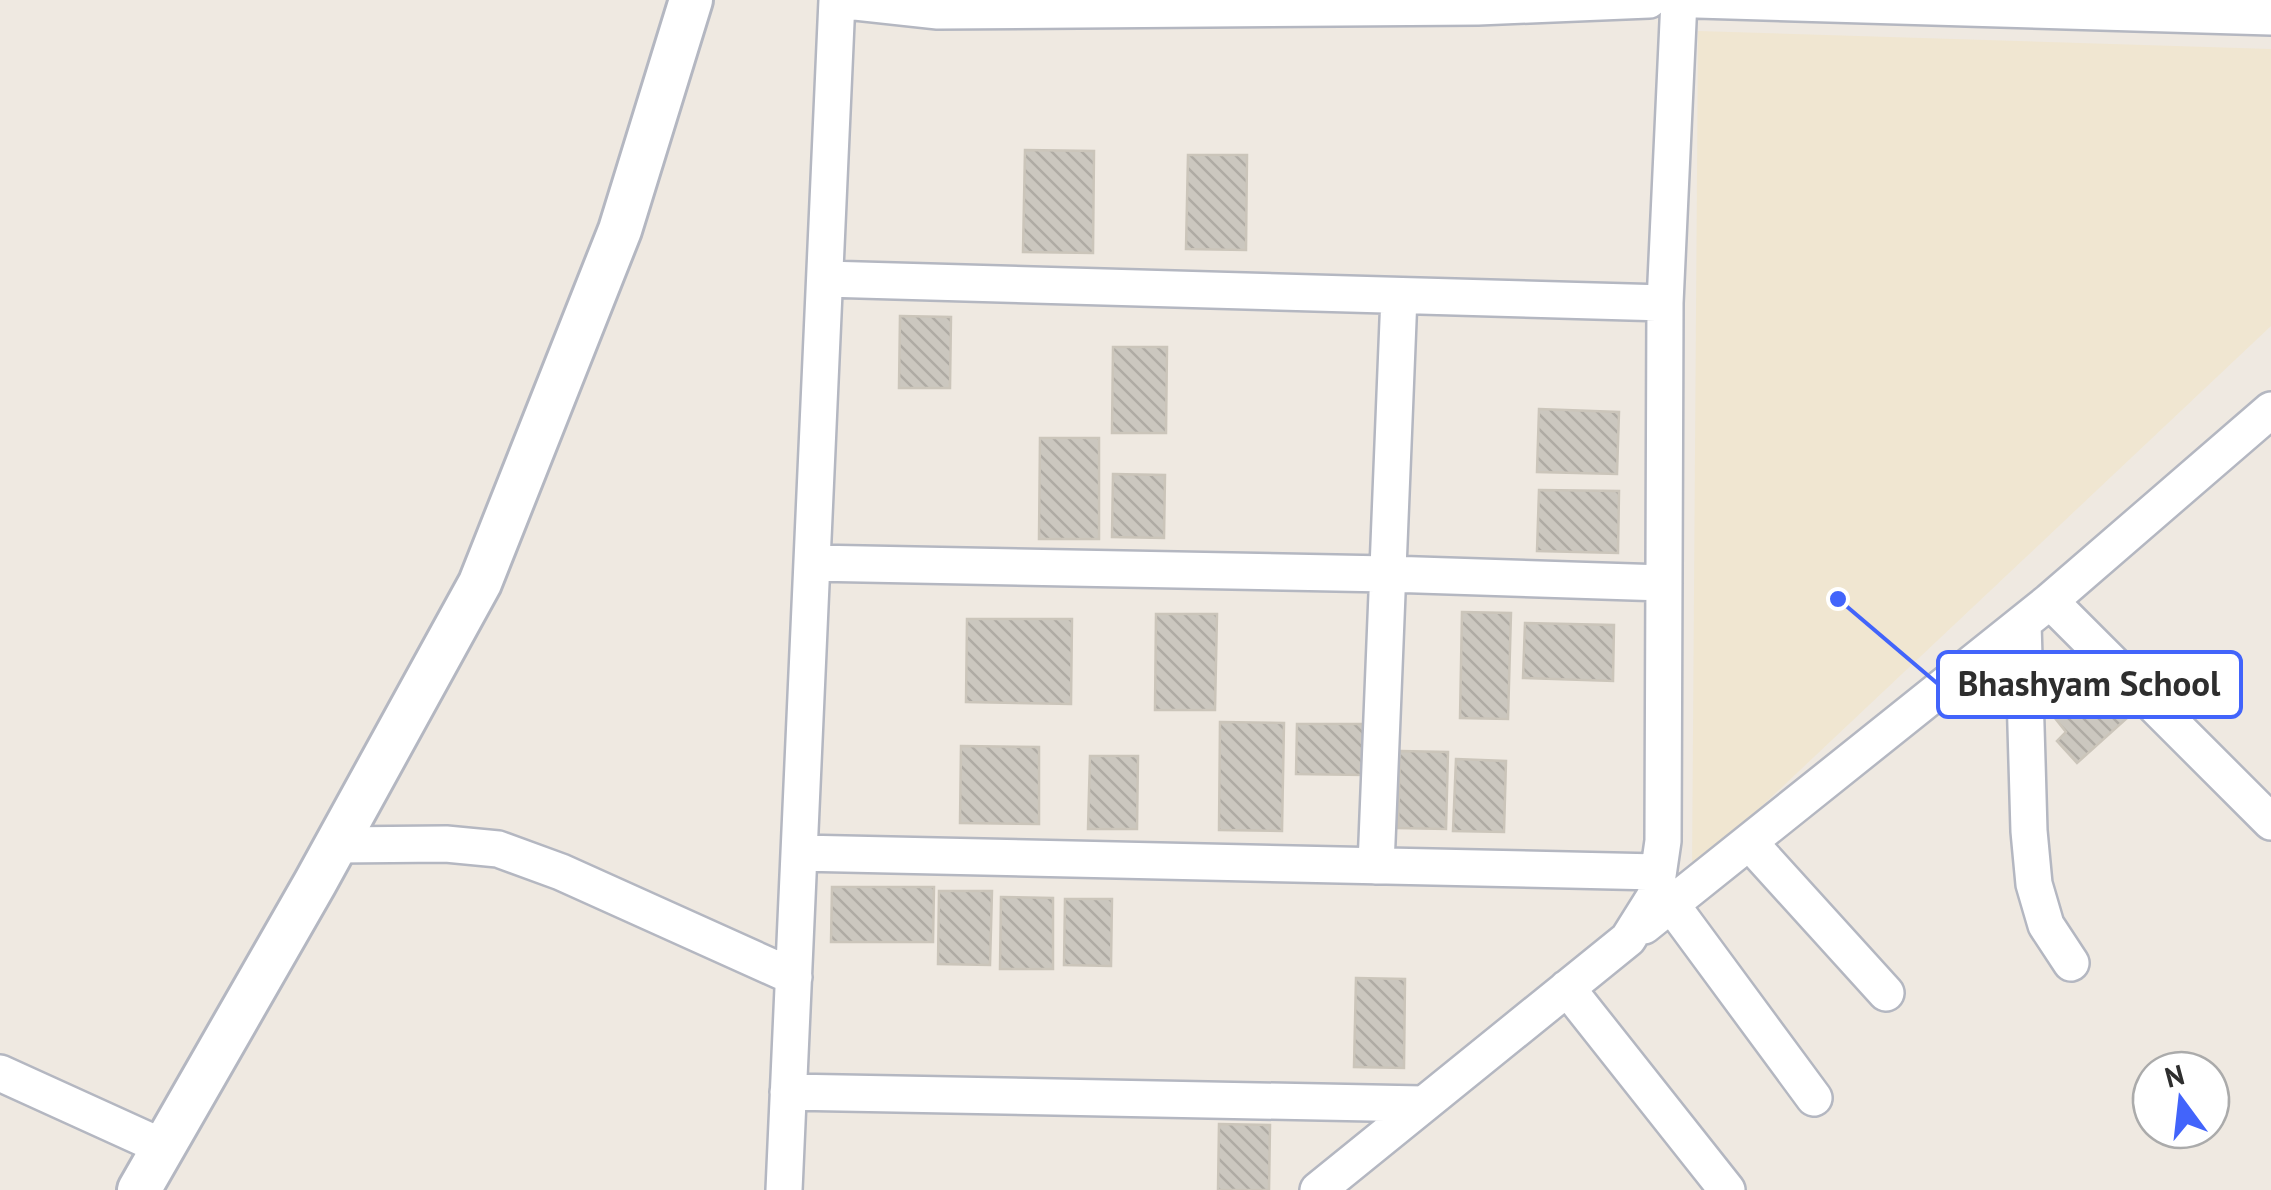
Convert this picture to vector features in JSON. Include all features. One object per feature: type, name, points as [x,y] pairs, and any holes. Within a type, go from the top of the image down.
[{"type":"street","points":[[139,1190],[480,583],[620,230],[692,0]]},
{"type":"street","points":[[784,1190],[837,0],[938,11],[1271,4],[1478,7],[1649,0]]},
{"type":"street","points":[[1678,0],[1665,303],[1664,888],[1814,1098]]},
{"type":"street","points":[[1697,0],[2024,5],[2271,17]]},
{"type":"street","points":[[825,279],[1665,303]]},
{"type":"street","points":[[1376,866],[1399,296]]},
{"type":"street","points":[[1318,1190],[1628,939],[1654,896],[1749,842],[2036,612],[2271,411]]},
{"type":"street","points":[[812,563],[1664,583]]},
{"type":"street","points":[[2036,612],[2271,822]]},
{"type":"street","points":[[2036,612],[2029,831],[2034,884],[2046,925],[2072,962]]},
{"type":"street","points":[[1749,842],[1886,993]]},
{"type":"street","points":[[336,845],[446,844],[498,849],[561,872],[794,977]]},
{"type":"street","points":[[799,853],[1376,866],[1664,888]]},
{"type":"street","points":[[1567,988],[1726,1190]]},
{"type":"street","points":[[0,1072],[166,1148]]},
{"type":"street","points":[[788,1092],[1423,1104]]},
{"type":"shaded area","points":[[1698,31],[2271,49],[2271,326],[1692,872]]},
{"type":"building","points":[[1025,150],[1094,151],[1093,253],[1023,252]]},
{"type":"building","points":[[1188,155],[1247,155],[1246,250],[1186,249]]},
{"type":"building","points":[[900,316],[951,317],[950,388],[899,388]]},
{"type":"building","points":[[1113,347],[1167,347],[1166,433],[1112,433]]},
{"type":"building","points":[[1539,409],[1619,412],[1617,474],[1537,472]]},
{"type":"building","points":[[1040,438],[1099,438],[1099,539],[1039,539]]},
{"type":"building","points":[[1113,474],[1165,475],[1164,538],[1112,537]]},
{"type":"building","points":[[1539,490],[1619,491],[1618,553],[1537,551]]},
{"type":"building","points":[[1462,612],[1511,613],[1508,719],[1460,718]]},
{"type":"building","points":[[1156,614],[1217,614],[1215,710],[1155,710]]},
{"type":"building","points":[[967,619],[1072,619],[1071,704],[966,702]]},
{"type":"building","points":[[1525,623],[1614,625],[1613,681],[1523,678]]},
{"type":"building","points":[[2080,668],[2126,719],[2077,763],[2057,741],[2066,732],[2054,717],[2068,704],[2055,690]]},
{"type":"building","points":[[1220,722],[1284,723],[1282,831],[1219,830]]},
{"type":"building","points":[[1297,724],[1364,724],[1364,775],[1296,774]]},
{"type":"building","points":[[961,746],[1039,747],[1039,824],[960,823]]},
{"type":"building","points":[[1400,751],[1448,752],[1446,829],[1398,828]]},
{"type":"building","points":[[1090,756],[1138,756],[1137,829],[1088,829]]},
{"type":"building","points":[[1456,759],[1506,761],[1504,832],[1453,831]]},
{"type":"building","points":[[832,887],[934,887],[933,942],[831,942]]},
{"type":"building","points":[[939,891],[992,891],[990,965],[938,964]]},
{"type":"building","points":[[1001,897],[1053,898],[1053,969],[1000,969]]},
{"type":"building","points":[[1065,899],[1112,899],[1111,966],[1064,965]]},
{"type":"building","points":[[1356,978],[1405,979],[1404,1068],[1354,1067]]},
{"type":"building","points":[[1219,1124],[1270,1125],[1269,1190],[1218,1190]]},
{"type":"place","name":"Bhashyam School","points":[[1838,599]]}]
